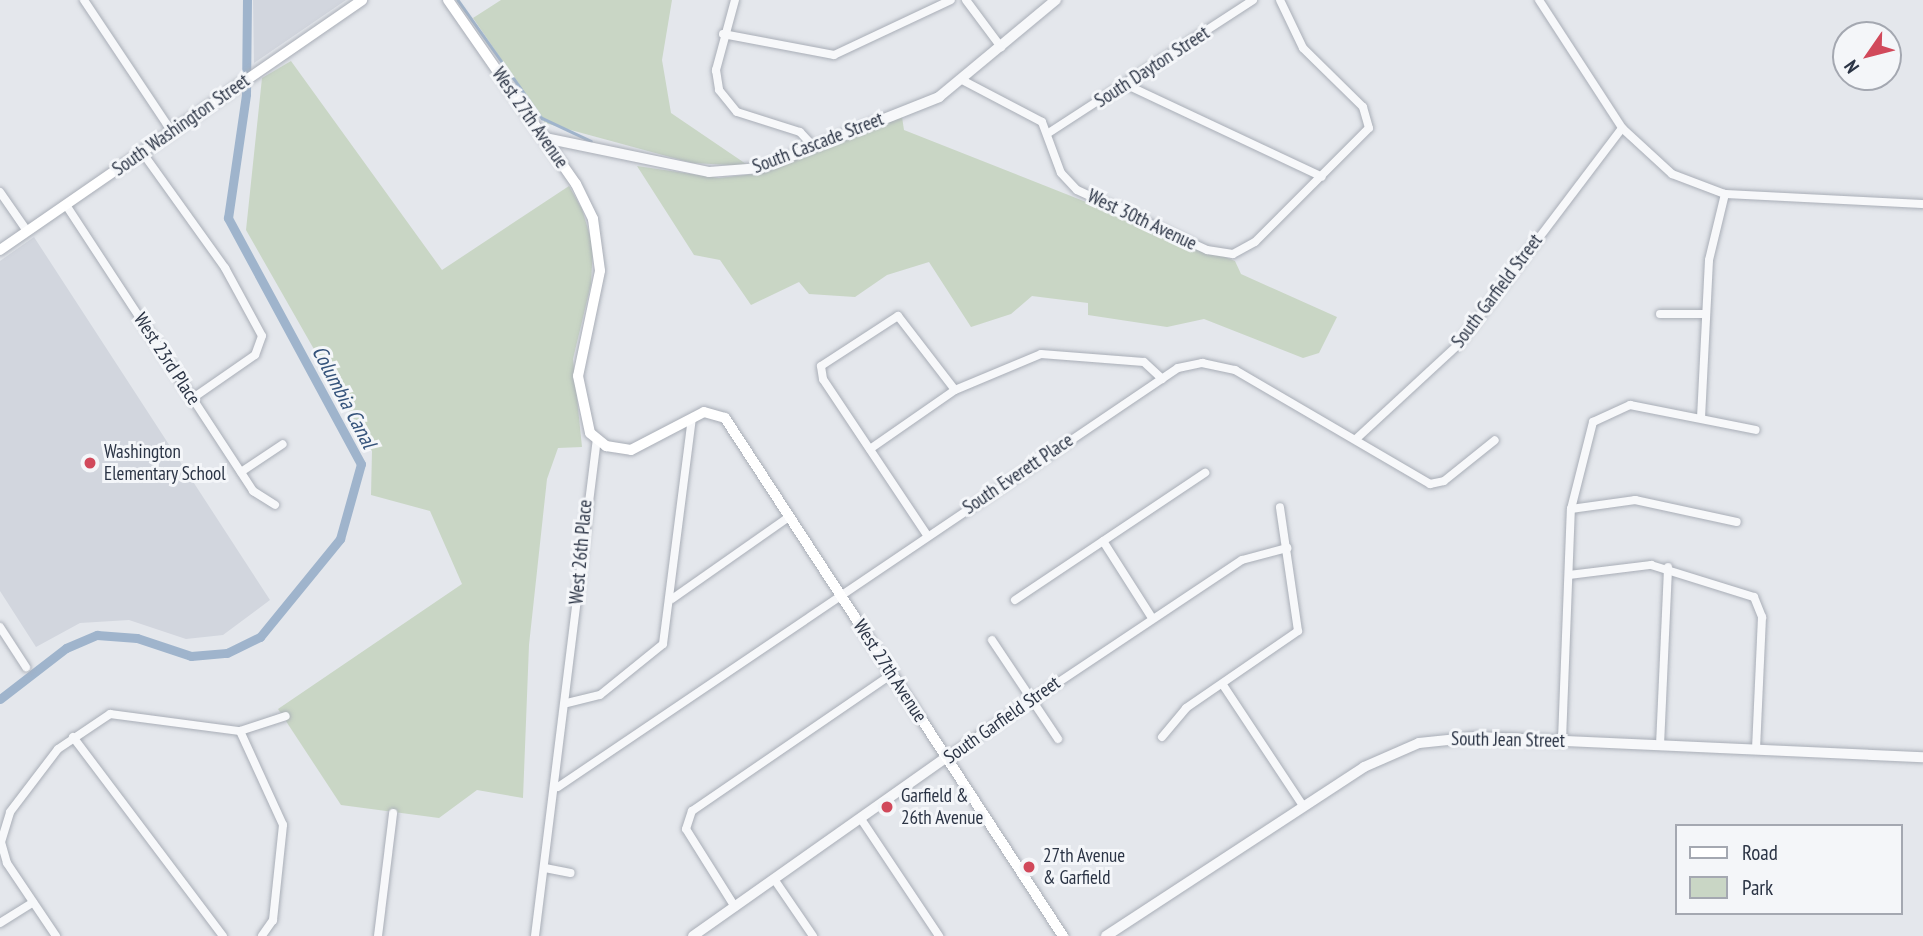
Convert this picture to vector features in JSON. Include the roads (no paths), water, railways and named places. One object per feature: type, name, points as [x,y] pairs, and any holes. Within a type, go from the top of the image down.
[{"type":"main road","name":"South Washington Street","points":[[0,250],[362,0]]},
{"type":"main road","name":"West 27th Avenue","points":[[448,0],[583,196],[599,242],[598,284],[579,376],[584,419],[597,441]]},
{"type":"main road","name":"West 27th Avenue","points":[[692,419],[713,411],[728,423],[1063,936]]},
{"type":"main road","points":[[597,441],[641,448],[692,419]]},
{"type":"street","points":[[84,0],[172,132]]},
{"type":"street","points":[[735,0],[723,34],[716,80],[730,106],[800,132],[811,145]]},
{"type":"street","points":[[723,34],[834,55],[951,0]]},
{"type":"street","points":[[965,0],[1001,47]]},
{"type":"street","name":"South Cascade Street","points":[[545,138],[720,173],[761,168],[811,145],[922,104],[964,81],[1056,0]]},
{"type":"street","name":"South Dayton Street","points":[[1050,132],[1129,86],[1253,0]]},
{"type":"street","points":[[1129,86],[1321,177],[1366,134],[1369,118],[1303,48],[1280,0]]},
{"type":"street","points":[[1539,0],[1622,128],[1672,174],[1725,194],[1923,204]]},
{"type":"street","points":[[964,81],[1050,132]]},
{"type":"street","name":"South Garfield Street","points":[[1356,439],[1458,345],[1622,128]]},
{"type":"street","name":"West 30th Avenue","points":[[1050,132],[1061,173],[1077,190],[1207,250],[1233,254],[1247,248],[1321,177]]},
{"type":"street","points":[[142,152],[225,268],[262,345],[193,398]]},
{"type":"street","points":[[0,192],[27,231]]},
{"type":"street","points":[[1701,418],[1709,260],[1725,194]]},
{"type":"street","name":"West 23rd Place","points":[[66,205],[259,498],[275,505]]},
{"type":"street","points":[[1660,314],[1706,313]]},
{"type":"street","points":[[927,535],[870,449],[821,366],[898,316],[908,321],[955,390]]},
{"type":"street","points":[[870,449],[955,390],[1041,354],[1144,362],[1162,379]]},
{"type":"street","name":"South Everett Place","points":[[558,787],[927,535],[1162,379],[1190,365],[1226,367],[1437,485],[1495,439]]},
{"type":"street","points":[[1562,740],[1571,509],[1592,422],[1620,405],[1756,430]]},
{"type":"street","points":[[567,702],[600,695],[659,651],[672,599],[692,419]]},
{"type":"street","name":"West 26th Place","points":[[535,936],[558,787],[589,470],[597,441]]},
{"type":"street","points":[[241,472],[284,444]]},
{"type":"street","points":[[1014,600],[1205,473]]},
{"type":"street","points":[[1571,509],[1635,500],[1737,522]]},
{"type":"street","points":[[1162,737],[1186,708],[1298,631],[1280,507]]},
{"type":"street","points":[[672,599],[790,516]]},
{"type":"street","points":[[1103,541],[1152,618]]},
{"type":"street","name":"South Garfield Street","points":[[695,935],[1031,698],[1242,559],[1287,548]]},
{"type":"street","points":[[1569,575],[1668,567],[1754,597],[1762,617],[1756,749]]},
{"type":"street","points":[[1660,745],[1668,567]]},
{"type":"street","points":[[0,627],[26,667]]},
{"type":"street","points":[[992,640],[1058,739]]},
{"type":"street","points":[[735,907],[686,822],[692,811],[892,674]]},
{"type":"street","points":[[1223,685],[1303,806]]},
{"type":"street","points":[[56,936],[7,863],[2,833],[10,812],[73,737],[119,713],[240,731],[286,716]]},
{"type":"street","points":[[240,731],[283,825],[273,920],[262,936]]},
{"type":"street","points":[[73,737],[223,936]]},
{"type":"street","name":"South Jean Street","points":[[1106,936],[1376,760],[1419,743],[1477,737],[1923,757]]},
{"type":"street","points":[[378,936],[393,813]]},
{"type":"street","points":[[862,819],[939,936]]},
{"type":"street","points":[[545,868],[570,873]]},
{"type":"street","points":[[775,879],[813,936]]},
{"type":"street","points":[[0,923],[33,902]]},
{"type":"waterway","name":"Columbia Canal","points":[[0,699],[66,648],[97,635],[137,638],[191,656],[227,653],[260,637],[340,539],[361,464],[228,218],[246,94],[247,0]]},
{"type":"waterway","points":[[458,0],[542,118],[591,141]]},
{"type":"place","name":"Washington Elementary School","points":[[90,463]]},
{"type":"place","name":"Garfield & 26th Avenue","points":[[887,807]]},
{"type":"place","name":"27th Avenue & Garfield","points":[[1029,867]]}]
